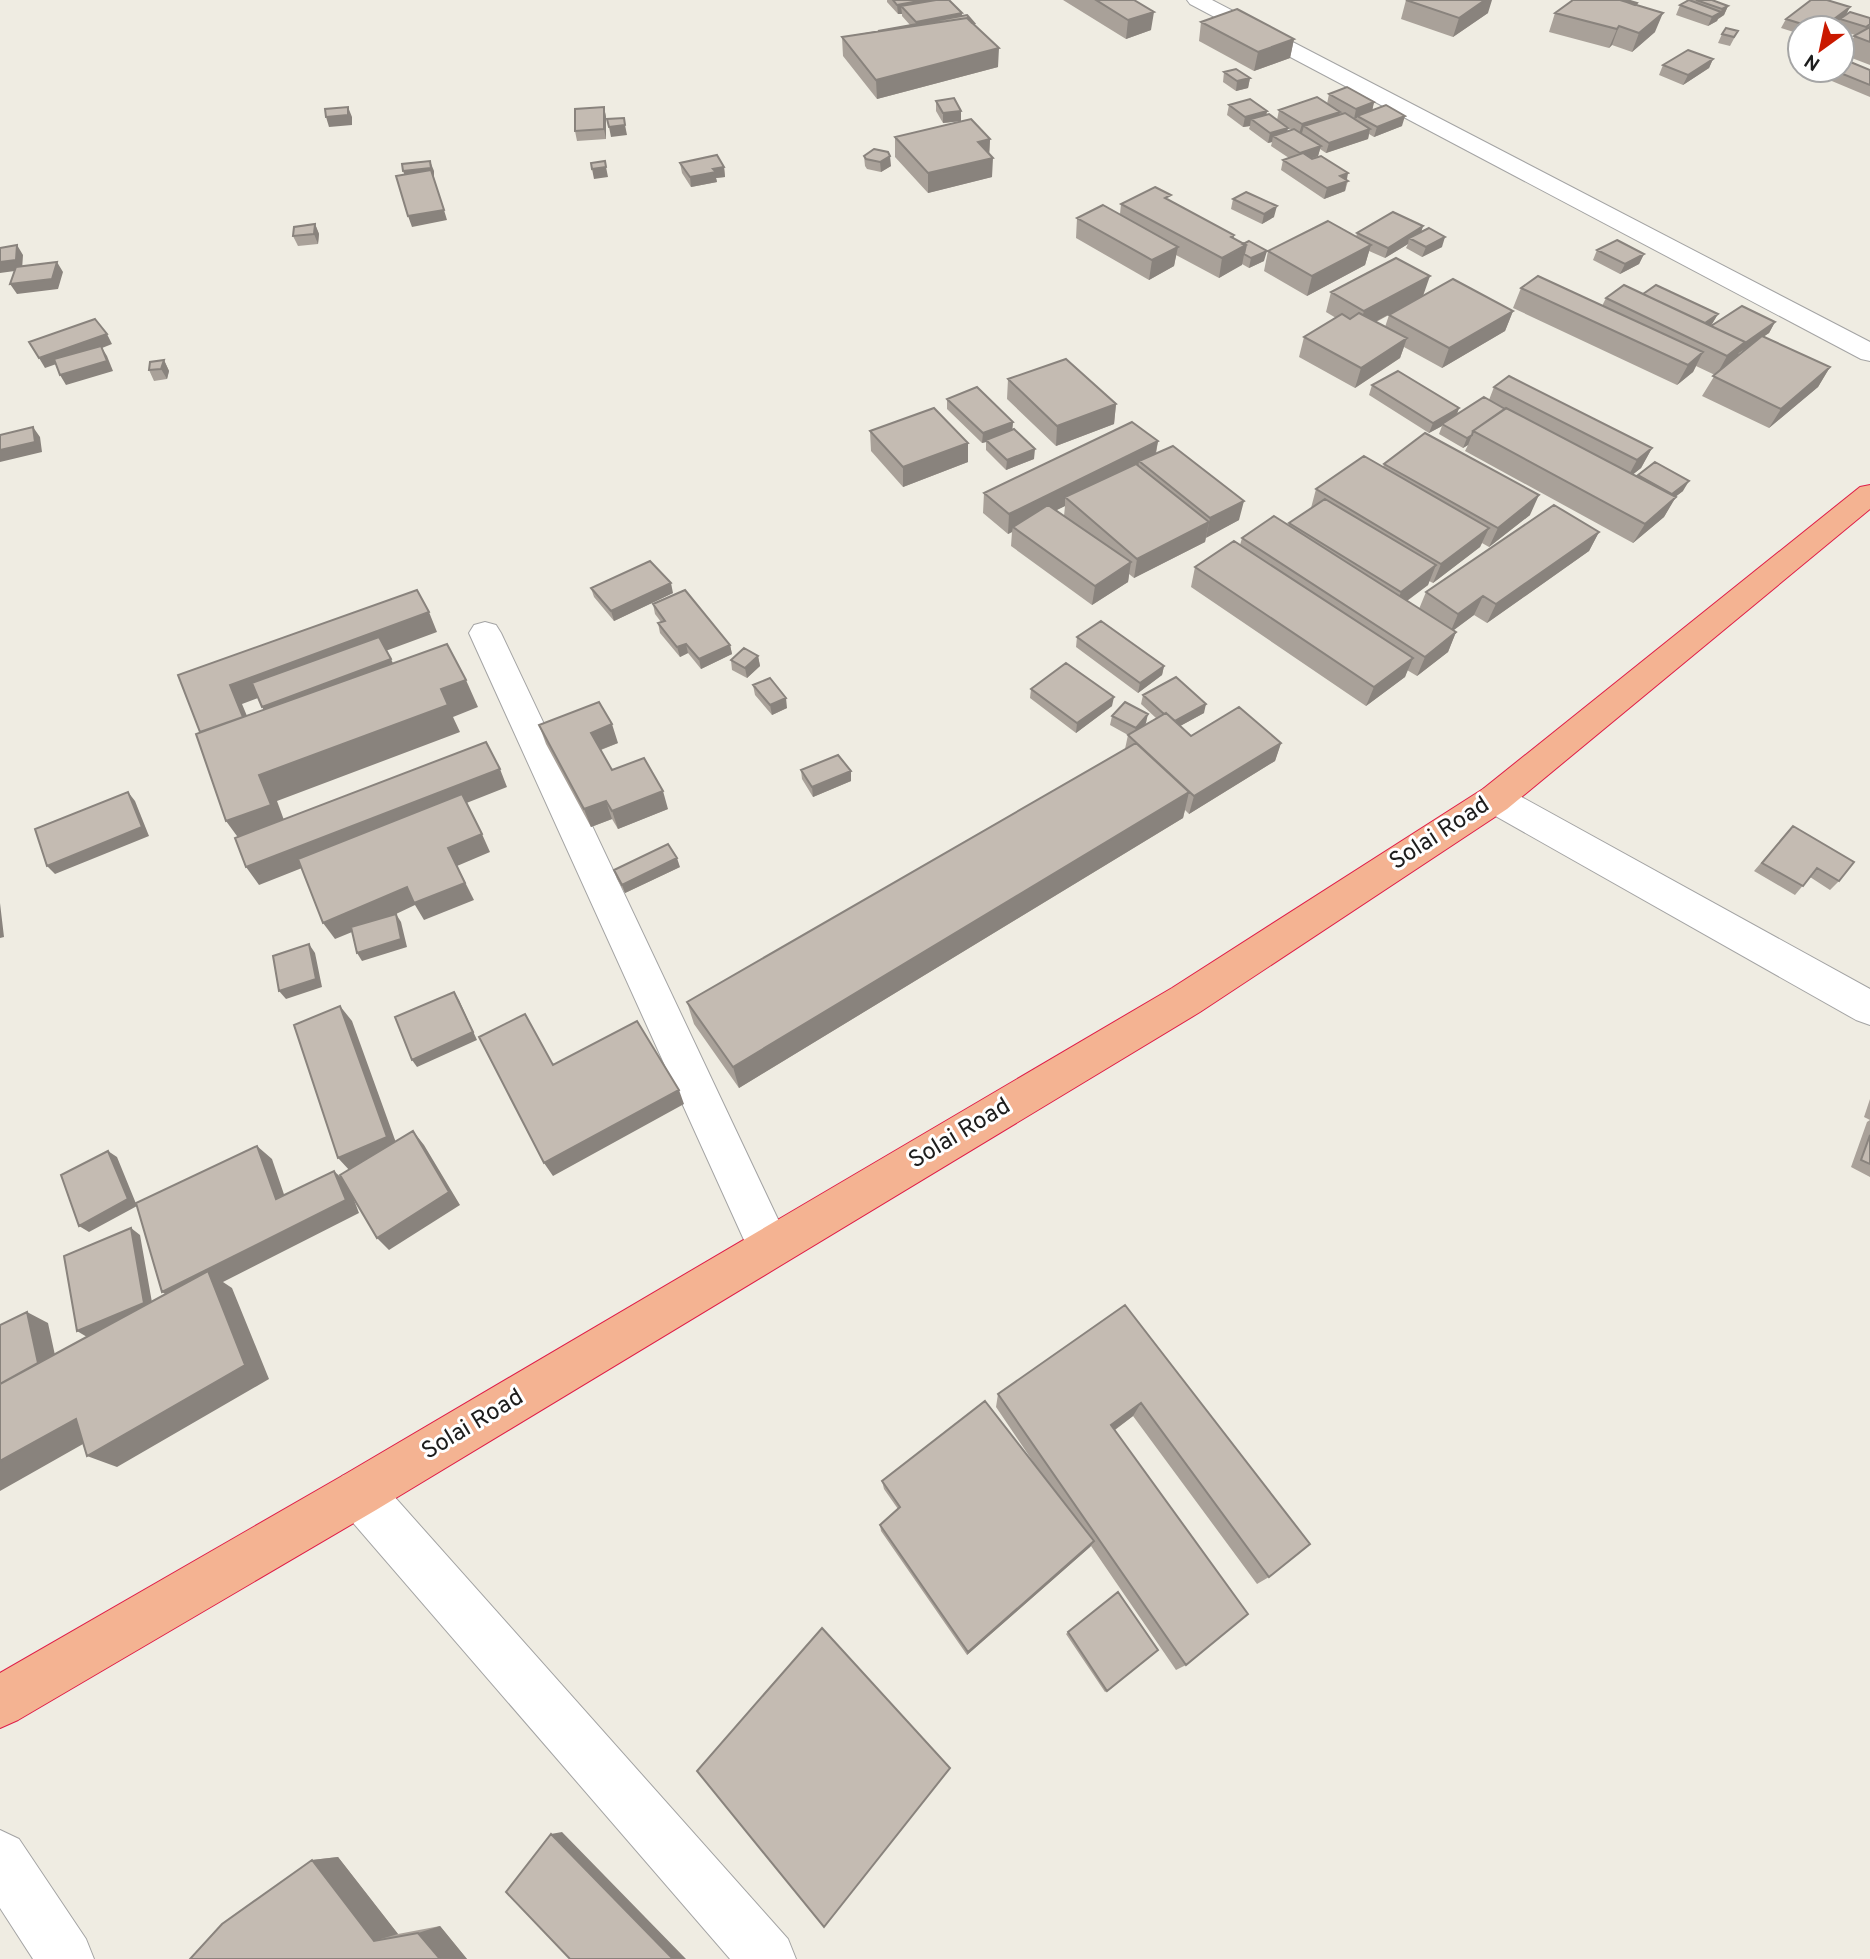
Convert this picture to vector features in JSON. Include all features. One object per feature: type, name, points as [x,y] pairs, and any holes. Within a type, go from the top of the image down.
[{"type":"highway","name":"Solai Road","points":[[0,1702],[359,1493],[1186,1000],[1494,799],[1870,494]]},
{"type":"street","points":[[1197,0],[1870,353]]},
{"type":"street","points":[[485,633],[769,1247]]},
{"type":"street","points":[[1494,799],[1870,1008]]},
{"type":"street","points":[[359,1493],[768,1959]]},
{"type":"street","points":[[0,1858],[66,1959]]},
{"type":"building","points":[[893,0],[924,0],[897,5]]},
{"type":"building","points":[[949,0],[962,13],[916,22],[901,6]]},
{"type":"building","points":[[1096,0],[1134,0],[1154,12],[1128,20]]},
{"type":"building","points":[[1406,0],[1485,0],[1459,18]]},
{"type":"building","points":[[1573,0],[1620,0],[1663,13],[1639,33],[1619,26],[1617,29],[1555,13]]},
{"type":"building","points":[[1689,0],[1721,12],[1712,17],[1680,5]]},
{"type":"building","points":[[1696,0],[1712,0],[1728,6],[1722,9]]},
{"type":"building","points":[[1811,0],[1827,0],[1850,7],[1841,14],[1793,14]]},
{"type":"building","points":[[1237,9],[1294,39],[1258,52],[1201,22]]},
{"type":"building","points":[[1850,12],[1870,18],[1870,24],[1866,27],[1856,24],[1856,14],[1847,14]]},
{"type":"building","points":[[967,15],[974,23],[967,18],[878,31]]},
{"type":"building","points":[[967,18],[999,48],[876,80],[842,37]]},
{"type":"building","points":[[1870,27],[1870,42],[1856,35]]},
{"type":"building","points":[[1726,28],[1738,31],[1734,37],[1722,34]]},
{"type":"building","points":[[1688,50],[1713,59],[1688,75],[1663,65]]},
{"type":"building","points":[[1856,64],[1870,70],[1870,85],[1856,79]]},
{"type":"building","points":[[1236,69],[1250,78],[1237,81],[1224,72]]},
{"type":"building","points":[[1347,87],[1374,102],[1356,109],[1329,94]]},
{"type":"building","points":[[1317,97],[1340,112],[1302,124],[1279,110]]},
{"type":"building","points":[[954,98],[961,111],[943,113],[936,101]]},
{"type":"building","points":[[1250,99],[1267,111],[1245,117],[1229,105]]},
{"type":"building","points":[[1386,105],[1405,116],[1377,127],[1357,116]]},
{"type":"building","points":[[348,107],[348,115],[326,117],[325,109]]},
{"type":"building","points":[[604,107],[604,129],[575,131],[575,109]]},
{"type":"building","points":[[1345,113],[1370,129],[1329,143],[1304,126]]},
{"type":"building","points":[[1269,114],[1288,128],[1270,133],[1251,119]]},
{"type":"building","points":[[624,118],[625,125],[609,127],[607,119]]},
{"type":"building","points":[[971,119],[990,139],[978,142],[993,158],[928,173],[895,137]]},
{"type":"building","points":[[1294,129],[1321,146],[1300,153],[1273,136]]},
{"type":"building","points":[[874,149],[888,152],[890,156],[880,162],[866,159],[864,156]]},
{"type":"building","points":[[1303,153],[1312,159],[1321,156],[1348,173],[1340,176],[1348,181],[1327,188],[1283,160]]},
{"type":"building","points":[[717,155],[724,167],[713,169],[716,172],[690,177],[680,163]]},
{"type":"building","points":[[430,161],[431,168],[403,171],[402,164]]},
{"type":"building","points":[[605,161],[606,167],[592,169],[591,163]]},
{"type":"building","points":[[431,170],[444,210],[408,216],[396,176]]},
{"type":"building","points":[[1155,187],[1171,195],[1165,198],[1234,235],[1231,237],[1246,245],[1222,258],[1121,204]]},
{"type":"building","points":[[1246,192],[1277,206],[1264,214],[1233,199]]},
{"type":"building","points":[[1103,205],[1178,247],[1152,260],[1077,218]]},
{"type":"building","points":[[1393,212],[1423,226],[1388,248],[1357,233]]},
{"type":"building","points":[[1328,221],[1371,245],[1312,276],[1268,251]]},
{"type":"building","points":[[315,224],[314,234],[293,236],[294,227]]},
{"type":"building","points":[[1429,228],[1445,237],[1426,247],[1409,238]]},
{"type":"building","points":[[1617,240],[1644,254],[1625,264],[1597,250]]},
{"type":"building","points":[[1249,241],[1267,251],[1251,258],[1244,254],[1246,245],[1243,244]]},
{"type":"building","points":[[17,245],[16,260],[0,262],[0,248]]},
{"type":"building","points":[[1396,258],[1430,276],[1364,311],[1331,292]]},
{"type":"building","points":[[57,262],[52,279],[10,284],[16,267]]},
{"type":"building","points":[[1538,276],[1703,352],[1688,365],[1521,288]]},
{"type":"building","points":[[1453,279],[1513,311],[1449,348],[1389,315]]},
{"type":"building","points":[[1624,285],[1745,342],[1727,356],[1606,298]]},
{"type":"building","points":[[1656,285],[1718,314],[1705,323],[1643,294]]},
{"type":"building","points":[[1742,306],[1775,322],[1745,343],[1711,326]]},
{"type":"building","points":[[1359,313],[1407,338],[1361,368],[1304,337],[1342,314],[1350,319]]},
{"type":"building","points":[[95,319],[107,334],[39,358],[29,342]]},
{"type":"building","points":[[1762,336],[1830,367],[1781,409],[1713,376]]},
{"type":"building","points":[[101,346],[107,361],[60,375],[54,359]]},
{"type":"building","points":[[1066,359],[1116,404],[1057,426],[1008,379]]},
{"type":"building","points":[[164,360],[161,369],[149,370],[150,362]]},
{"type":"building","points":[[1398,371],[1459,408],[1433,423],[1372,385]]},
{"type":"building","points":[[1509,376],[1652,448],[1637,460],[1494,387]]},
{"type":"building","points":[[977,387],[1013,422],[983,433],[947,399]]},
{"type":"building","points":[[1484,397],[1505,409],[1473,431],[1472,435],[1467,438],[1442,424]]},
{"type":"building","points":[[934,408],[968,443],[903,467],[870,431]]},
{"type":"building","points":[[1506,408],[1676,497],[1645,524],[1473,431]]},
{"type":"building","points":[[1132,422],[1158,441],[1009,514],[984,493]]},
{"type":"building","points":[[33,427],[35,442],[0,450],[0,435]]},
{"type":"building","points":[[1014,429],[1035,449],[1007,460],[986,440]]},
{"type":"building","points":[[1425,433],[1539,495],[1498,528],[1384,464]]},
{"type":"building","points":[[1173,446],[1244,501],[1210,518],[1139,461]]},
{"type":"building","points":[[1364,456],[1489,528],[1441,564],[1316,489]]},
{"type":"building","points":[[1655,462],[1689,481],[1672,494],[1638,475]]},
{"type":"building","points":[[1136,464],[1209,522],[1137,559],[1065,497]]},
{"type":"building","points":[[1325,499],[1436,565],[1401,592],[1289,523]]},
{"type":"building","points":[[1048,505],[1131,562],[1095,586],[1013,527]]},
{"type":"building","points":[[1554,505],[1599,532],[1496,604],[1483,596],[1458,614],[1426,592]]},
{"type":"building","points":[[1274,516],[1456,632],[1425,657],[1242,538]]},
{"type":"building","points":[[1234,541],[1413,658],[1374,687],[1195,567]]},
{"type":"building","points":[[650,561],[671,583],[611,611],[591,588]]},
{"type":"building","points":[[417,590],[429,612],[230,685],[243,717],[200,732],[178,675]]},
{"type":"building","points":[[685,590],[730,645],[699,659],[686,644],[677,647],[658,623],[665,621],[653,604]]},
{"type":"building","points":[[1101,621],[1164,666],[1140,683],[1077,637]]},
{"type":"building","points":[[379,637],[391,659],[262,707],[252,683]]},
{"type":"building","points":[[447,644],[466,680],[441,689],[448,705],[259,775],[271,805],[226,821],[196,734]]},
{"type":"building","points":[[744,648],[758,656],[745,668],[731,660]]},
{"type":"building","points":[[1066,663],[1114,697],[1077,723],[1031,689]]},
{"type":"building","points":[[1176,677],[1206,704],[1175,721],[1143,695]]},
{"type":"building","points":[[770,678],[786,698],[770,705],[753,685]]},
{"type":"building","points":[[599,702],[612,724],[591,733],[612,770],[644,758],[663,791],[612,811],[606,801],[584,809],[539,725]]},
{"type":"building","points":[[1125,702],[1148,714],[1136,728],[1112,716]]},
{"type":"building","points":[[1239,707],[1281,743],[1194,796],[1128,735],[1166,713],[1191,736]]},
{"type":"building","points":[[486,742],[500,769],[246,867],[235,838]]},
{"type":"building","points":[[1136,743],[1189,792],[733,1067],[687,1002]]},
{"type":"building","points":[[838,755],[851,771],[812,787],[801,770]]},
{"type":"building","points":[[128,792],[142,827],[47,866],[35,829]]},
{"type":"building","points":[[462,794],[482,834],[448,848],[465,883],[414,903],[407,887],[323,923],[298,859]]},
{"type":"building","points":[[1793,826],[1854,862],[1839,881],[1817,868],[1803,886],[1762,863]]},
{"type":"building","points":[[668,844],[677,858],[622,885],[614,870]]},
{"type":"building","points":[[396,914],[401,939],[357,953],[351,927]]},
{"type":"building","points":[[309,944],[316,979],[279,991],[273,956]]},
{"type":"building","points":[[454,992],[473,1032],[412,1060],[395,1017]]},
{"type":"building","points":[[340,1006],[387,1137],[338,1158],[294,1025]]},
{"type":"building","points":[[525,1014],[553,1065],[637,1021],[679,1090],[544,1163],[479,1037]]},
{"type":"building","points":[[413,1131],[449,1192],[377,1238],[340,1175]]},
{"type":"building","points":[[1870,1135],[1870,1164],[1861,1160]]},
{"type":"building","points":[[257,1146],[276,1199],[334,1171],[346,1200],[162,1292],[136,1203]]},
{"type":"building","points":[[108,1151],[128,1199],[79,1226],[61,1175]]},
{"type":"building","points":[[131,1228],[144,1303],[77,1331],[64,1256]]},
{"type":"building","points":[[208,1271],[245,1365],[87,1456],[76,1419],[0,1461],[0,1384]]},
{"type":"building","points":[[1125,1305],[1310,1544],[1269,1577],[1141,1403],[1111,1425],[1248,1614],[1186,1665],[998,1394]]},
{"type":"building","points":[[27,1312],[38,1363],[0,1384],[0,1325]]},
{"type":"building","points":[[985,1401],[1094,1541],[968,1652],[880,1525],[900,1507],[882,1481]]},
{"type":"building","points":[[1118,1592],[1158,1650],[1107,1691],[1068,1632]]},
{"type":"building","points":[[822,1628],[950,1768],[824,1927],[697,1771]]},
{"type":"building","points":[[551,1834],[673,1959],[570,1959],[506,1892]]},
{"type":"building","points":[[312,1860],[374,1941],[418,1933],[440,1959],[190,1959],[222,1924]]}]
